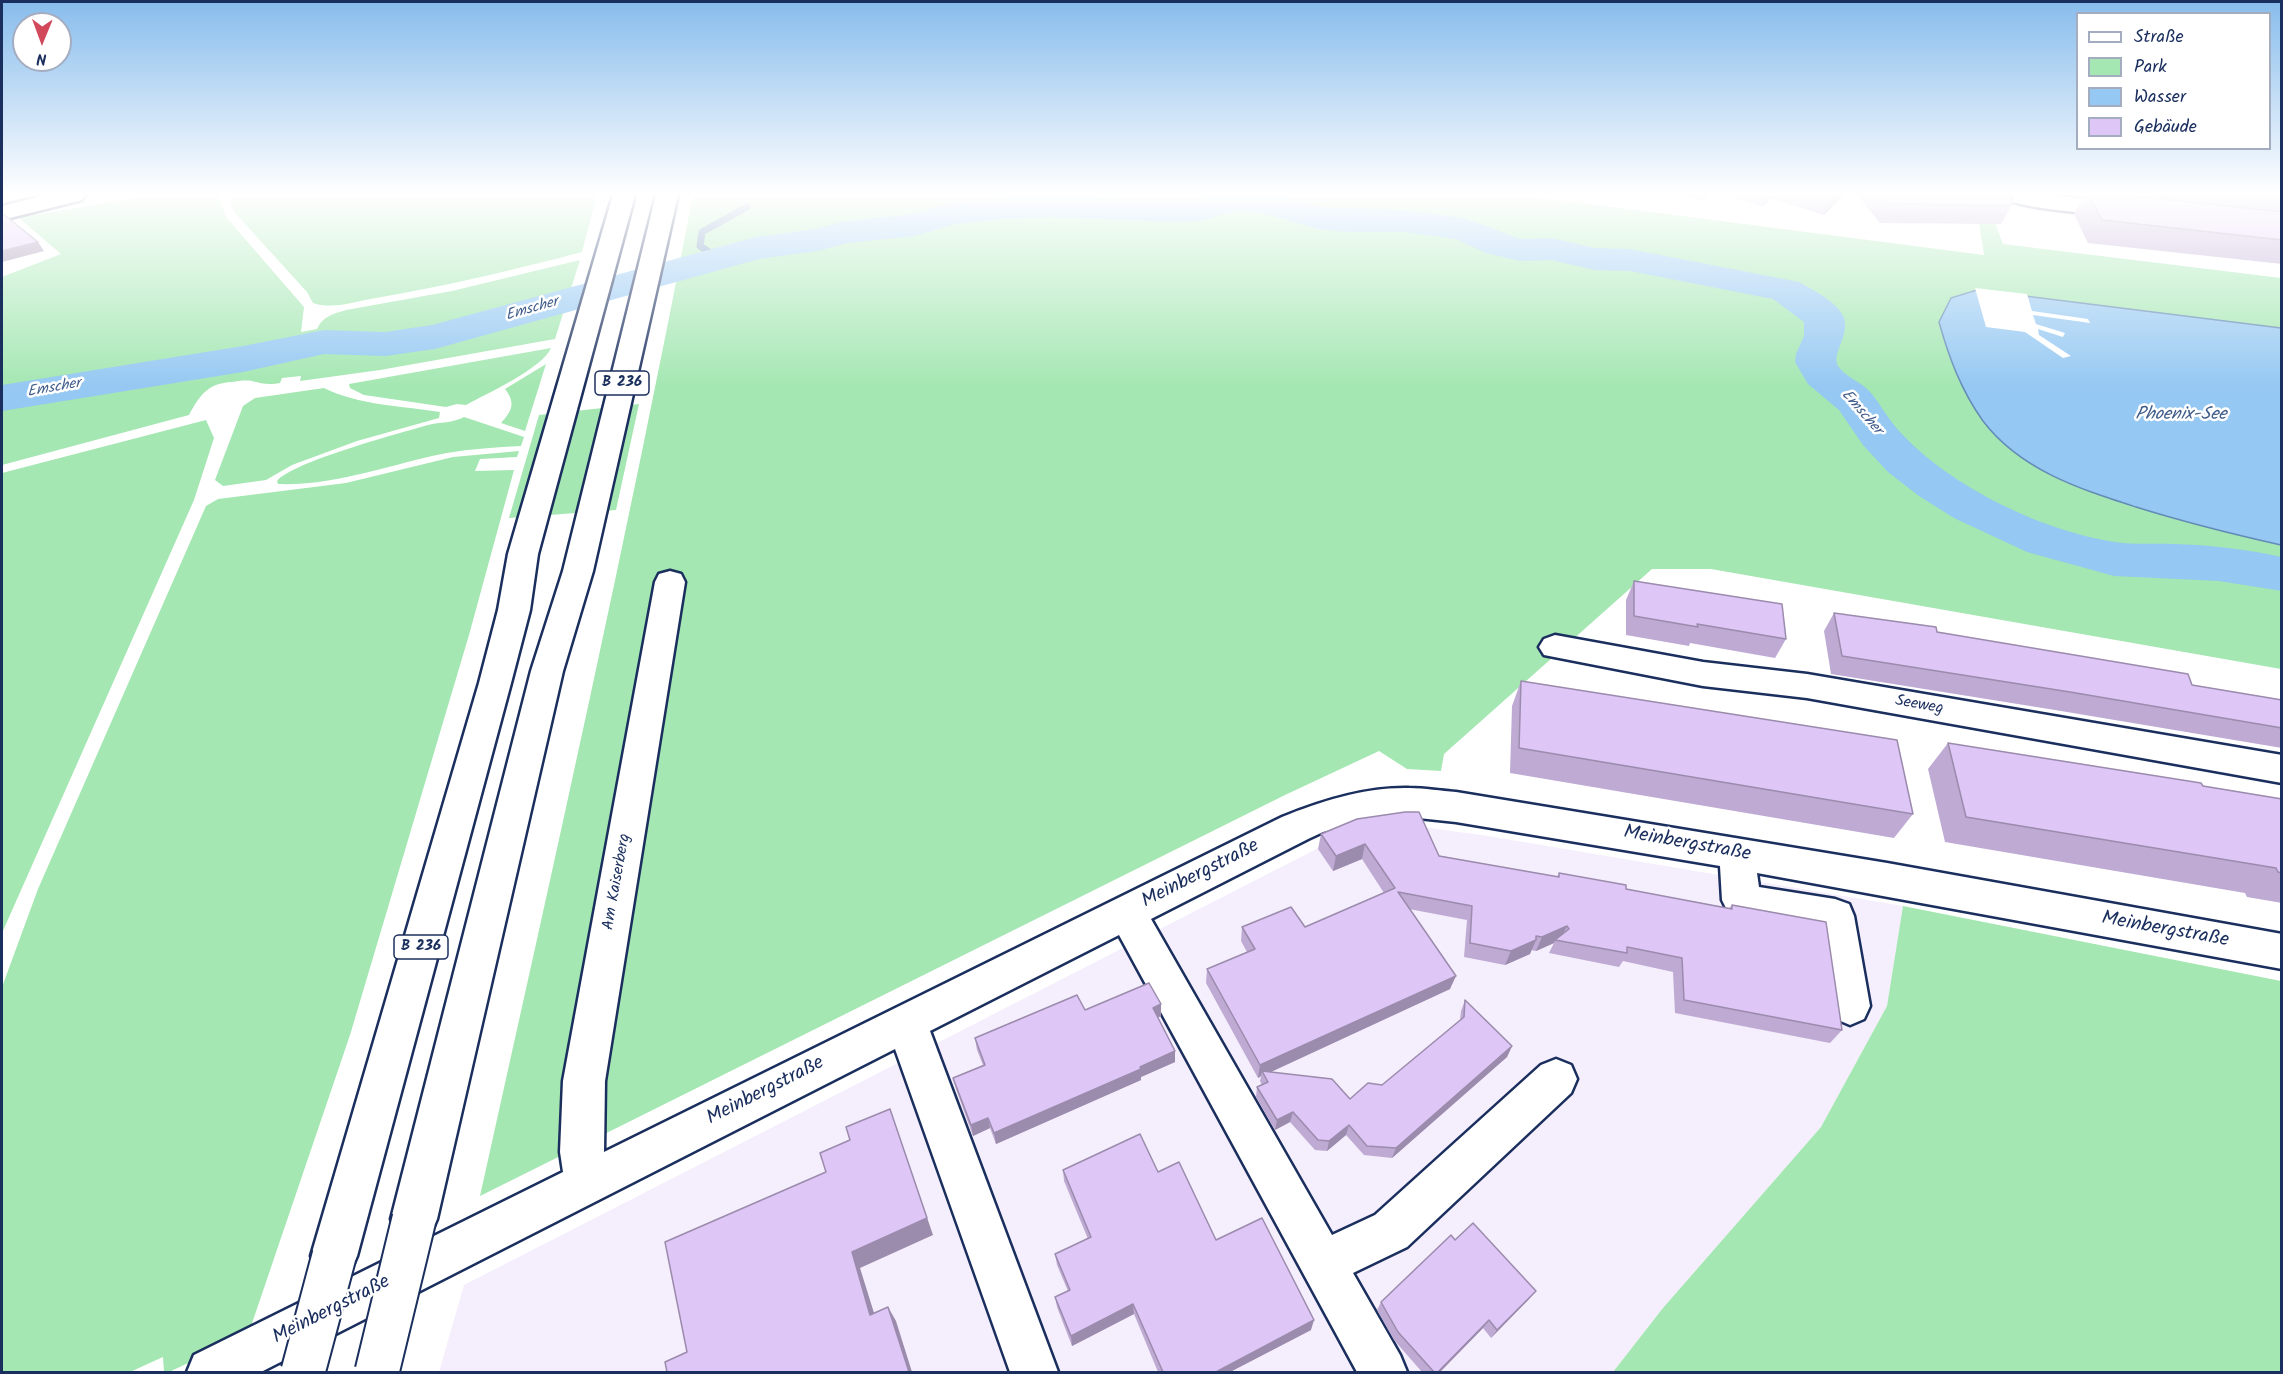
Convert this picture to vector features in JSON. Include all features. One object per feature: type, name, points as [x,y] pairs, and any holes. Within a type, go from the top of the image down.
[{"type":"main road","name":"B 236","points":[[303,1372],[507,639],[523,554],[606,259]]},
{"type":"main road","name":"B 236","points":[[377,1372],[547,671],[578,571],[652,259]]},
{"type":"main road","name":"Am Kaiserberg","points":[[587,1183],[582,1152],[584,1081],[670,582]]},
{"type":"main road","name":"Seeweg","points":[[1556,647],[1703,674],[1807,686],[2282,769]]},
{"type":"main road","name":"Meinbergstraße","points":[[211,1372],[1296,828],[1316,819],[1366,806],[1409,802],[1523,817],[1887,879],[2282,952]]},
{"type":"main road","points":[[1737,854],[1741,900],[1835,916],[1850,1006]]},
{"type":"main road","points":[[1127,913],[1383,1372]]},
{"type":"main road","points":[[906,1022],[1034,1372]]},
{"type":"main road","points":[[1322,1264],[1391,1231],[1556,1079]]},
{"type":"shaded area","points":[[1408,825],[1488,836],[1903,906],[1887,1006],[1821,1127],[1663,1308],[1613,1372],[439,1372],[464,1285],[1336,839]]},
{"type":"green space","points":[[48,259],[263,259],[304,307],[301,332],[317,329],[325,318],[346,310],[452,291],[580,260],[555,339],[380,370],[300,381],[301,376],[282,378],[280,383],[273,384],[252,381],[224,383],[206,391],[189,415],[2,465],[2,277]]},
{"type":"green space","points":[[277,259],[553,259],[454,283],[345,304],[329,306],[313,303],[307,292]]},
{"type":"green space","points":[[681,259],[2127,259],[2281,278],[2281,669],[1711,569],[1652,569],[1444,754],[1441,771],[1407,769],[1379,751],[1285,795],[480,1196],[617,571]]},
{"type":"green space","points":[[551,348],[546,356],[526,372],[466,405],[457,404],[446,407],[364,395],[350,388],[349,384]]},
{"type":"green space","points":[[546,364],[525,431],[501,423],[511,407],[511,399],[505,389]]},
{"type":"green space","points":[[324,388],[351,398],[380,404],[440,412],[439,418],[357,441],[292,465],[266,480],[223,486],[215,480],[243,406],[255,398]]},
{"type":"green space","points":[[639,404],[616,510],[509,518],[539,415]]},
{"type":"green space","points":[[464,417],[524,437],[521,446],[447,453],[321,482],[278,484],[277,481],[287,473],[324,457],[395,434]]},
{"type":"green space","points":[[206,420],[214,438],[194,500],[2,933],[2,473]]},
{"type":"green space","points":[[519,451],[517,457],[480,459],[475,471],[514,470],[469,635],[350,1035],[248,1335],[169,1372],[164,1372],[163,1357],[130,1372],[2,1372],[2,987],[38,889],[206,506],[218,499],[346,483],[453,457]]},
{"type":"green space","points":[[1903,906],[2281,981],[2281,1372],[1613,1372],[1663,1308],[1821,1127],[1887,1006]]},
{"type":"water","name":"Phoenix-See","points":[[1977,290],[2281,328],[2281,545],[2172,518],[2094,493],[2052,476],[2015,453],[1983,421],[1968,398],[1939,322],[1951,298]]},
{"type":"pier","points":[[1975,288],[2027,294],[2032,311],[2088,319],[2090,323],[2033,315],[2036,324],[2065,333],[2063,337],[2038,329],[2039,335],[2071,356],[2063,358],[2025,332],[1986,327]]},
{"type":"building","points":[[1634,581],[1782,604],[1786,639],[1634,616]]},
{"type":"building","points":[[1834,613],[1936,627],[1937,632],[2188,674],[2192,685],[2282,700],[2282,728],[1842,656]]},
{"type":"building","points":[[1521,681],[1897,740],[1913,814],[1519,748]]},
{"type":"building","points":[[1948,743],[2201,783],[2203,786],[2282,799],[2282,873],[2276,868],[1966,817]]},
{"type":"building","points":[[1419,812],[1439,856],[1559,877],[1559,873],[1626,885],[1626,889],[1732,909],[1732,905],[1826,922],[1842,1030],[1684,1000],[1682,958],[1627,947],[1627,953],[1555,940],[1569,929],[1567,926],[1542,937],[1536,936],[1536,940],[1511,951],[1470,943],[1472,906],[1398,892],[1456,976],[1260,1065],[1207,969],[1255,949],[1242,927],[1291,907],[1305,927],[1395,888],[1365,844],[1336,856],[1321,834],[1357,819]]},
{"type":"building","points":[[1149,983],[1161,1004],[1153,1008],[1175,1051],[1140,1067],[1141,1069],[994,1133],[988,1118],[971,1125],[953,1078],[985,1065],[975,1038],[1077,995],[1085,1010]]},
{"type":"building","points":[[1465,1000],[1512,1046],[1396,1148],[1367,1146],[1349,1125],[1329,1141],[1318,1140],[1293,1112],[1277,1120],[1257,1087],[1268,1082],[1262,1071],[1332,1079],[1350,1099],[1368,1083],[1382,1085],[1464,1017]]},
{"type":"building","points":[[890,1109],[927,1218],[852,1252],[870,1315],[888,1307],[909,1372],[667,1372],[665,1362],[687,1352],[665,1242],[826,1172],[820,1153],[850,1140],[846,1127]]},
{"type":"building","points":[[1140,1134],[1158,1172],[1179,1162],[1216,1240],[1262,1218],[1314,1320],[1216,1372],[1163,1372],[1133,1304],[1071,1336],[1055,1297],[1070,1290],[1055,1254],[1091,1237],[1063,1170]]},
{"type":"building","points":[[1473,1223],[1536,1291],[1497,1330],[1489,1320],[1438,1372],[1434,1372],[1398,1332],[1381,1302],[1451,1235],[1455,1240]]},
{"type":"waterway","name":"Emscher","points":[[2,398],[243,359],[324,342],[385,344],[435,337],[716,259]]},
{"type":"waterway","name":"Emscher","points":[[1599,259],[1630,260],[1785,290],[1806,303],[1824,318],[1825,336],[1816,358],[1818,369],[1823,375],[1855,401],[1879,435],[1905,462],[1936,486],[1970,507],[2007,525],[2080,552],[2114,559],[2219,564],[2282,574]]}]
